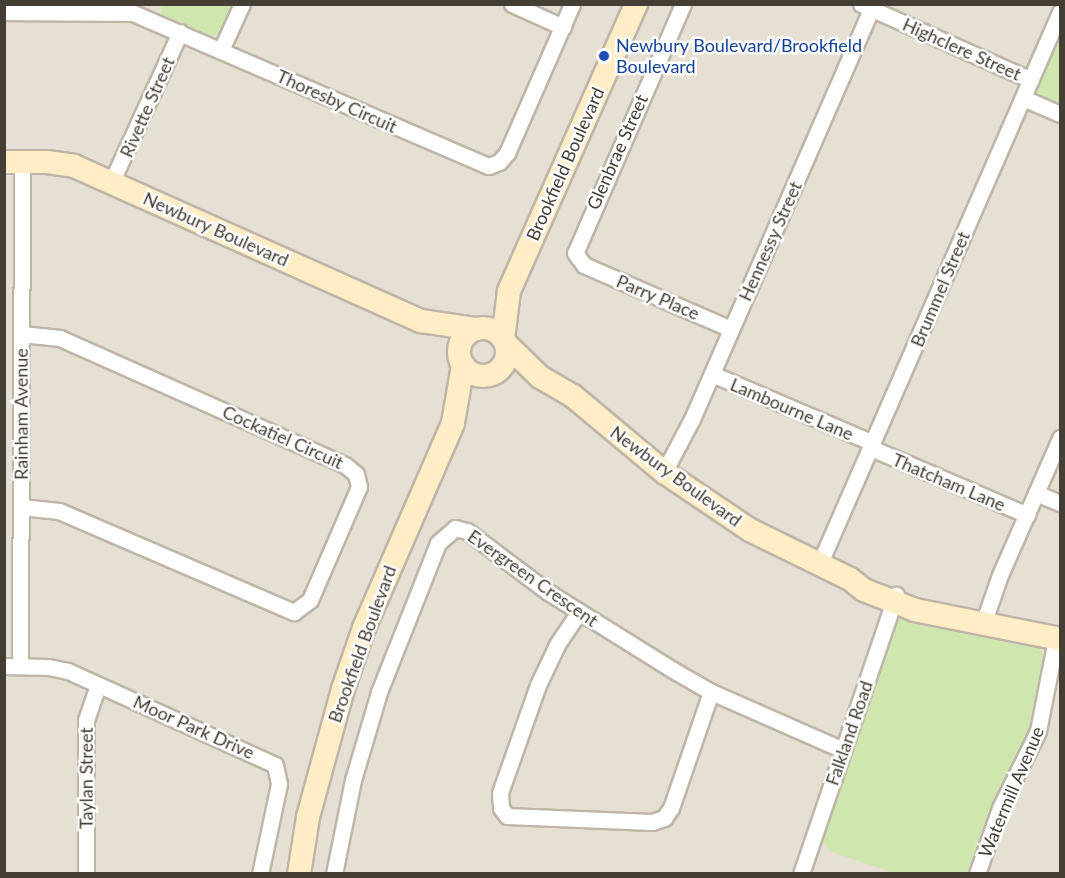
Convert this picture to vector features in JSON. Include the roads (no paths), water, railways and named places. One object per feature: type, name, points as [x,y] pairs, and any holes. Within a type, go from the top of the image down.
[{"type":"street","points":[[221,50],[242,4]]},
{"type":"street","points":[[512,4],[563,27]]},
{"type":"street","name":"Thoresby Circuit","points":[[4,12],[125,12],[180,32],[489,166],[499,162],[507,153],[572,4]]},
{"type":"street","name":"Brookfield Boulevard","points":[[478,329],[509,291],[636,4]]},
{"type":"street","name":"Glenbrae Street","points":[[584,265],[576,258],[576,248],[683,4]]},
{"type":"street","name":"Highclere Street","points":[[866,7],[1031,80]]},
{"type":"street","name":"Hennessy Street","points":[[664,472],[712,374],[866,7]]},
{"type":"street","name":"Brummel Street","points":[[819,566],[1060,12]]},
{"type":"street","name":"Rivette Street","points":[[111,183],[180,32]]},
{"type":"street","points":[[1023,98],[1060,114]]},
{"type":"street","name":"Newbury Boulevard","points":[[13,162],[62,163],[421,321],[478,329]]},
{"type":"street","name":"Rainham Avenue","points":[[12,666],[21,507],[21,334],[13,162]]},
{"type":"street","name":"Parry Place","points":[[584,265],[731,329]]},
{"type":"street","name":"Brookfield Boulevard","points":[[504,341],[509,291]]},
{"type":"street","name":"Newbury Boulevard","points":[[421,321],[461,362]]},
{"type":"street","points":[[478,329],[497,333],[504,341],[506,359],[494,374],[475,375],[461,362],[460,345],[478,329]]},
{"type":"street","name":"Cockatiel Circuit","points":[[21,334],[60,338],[345,465],[356,474],[358,487],[310,600],[294,612],[59,511],[21,507]]},
{"type":"street","name":"Newbury Boulevard","points":[[504,341],[540,377],[573,396],[664,472],[750,530],[819,566],[896,597],[951,616],[1058,639]]},
{"type":"street","name":"Brookfield Boulevard","points":[[298,873],[308,817],[343,689],[364,628],[453,423],[461,362]]},
{"type":"street","name":"Brookfield Boulevard","points":[[453,423],[494,374]]},
{"type":"street","name":"Newbury Boulevard","points":[[494,374],[540,377]]},
{"type":"street","name":"Lambourne Lane","points":[[712,374],[872,446]]},
{"type":"street","points":[[984,624],[1000,575],[1060,438]]},
{"type":"street","name":"Thatcham Lane","points":[[872,446],[1027,515]]},
{"type":"street","points":[[1036,493],[1060,503]]},
{"type":"street","name":"Evergreen Crescent","points":[[334,873],[353,780],[379,692],[416,594],[444,534],[455,528],[467,531],[579,612],[711,692],[843,750]]},
{"type":"street","name":"Falkland Road","points":[[801,873],[896,597]]},
{"type":"street","points":[[579,612],[557,645],[538,684],[500,793],[501,808],[507,816],[652,822],[664,818],[671,808],[711,692]]},
{"type":"street","name":"Watermill Avenue","points":[[978,873],[1000,808],[1038,730],[1058,639]]},
{"type":"street","name":"Moor Park Drive","points":[[12,666],[59,668],[275,765],[279,784],[260,873]]},
{"type":"street","name":"Taylan Street","points":[[86,873],[86,720],[98,685]]},
{"type":"place","name":"Newbury Boulevard/Brookfield Boulevard","points":[[604,56]]}]
